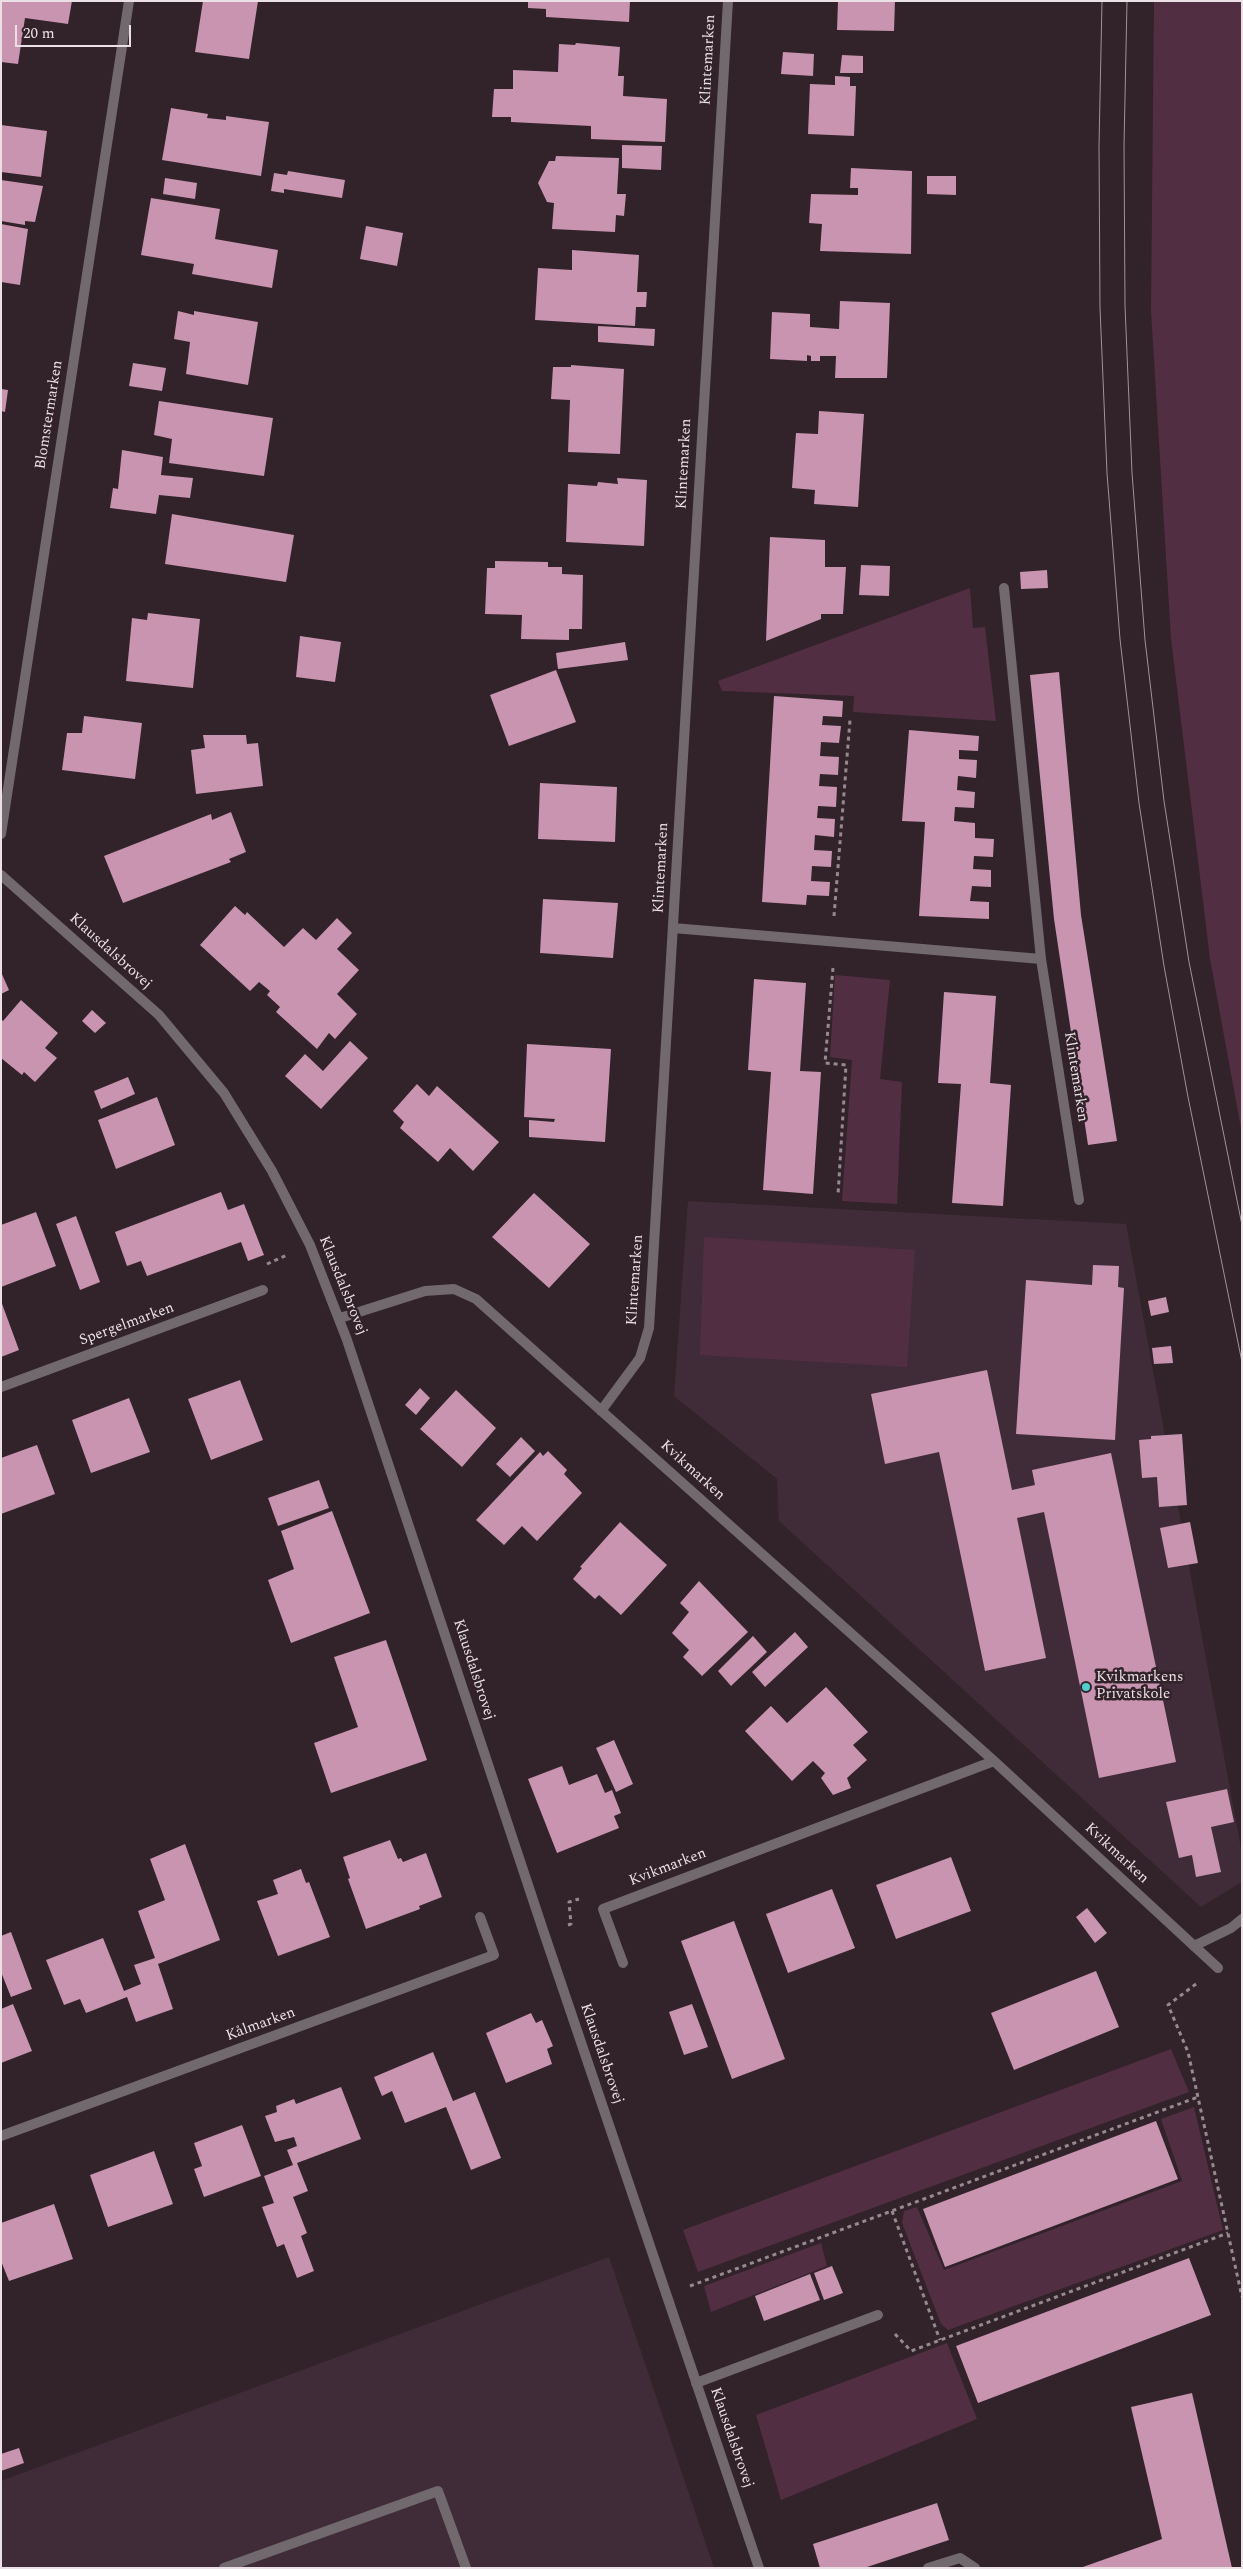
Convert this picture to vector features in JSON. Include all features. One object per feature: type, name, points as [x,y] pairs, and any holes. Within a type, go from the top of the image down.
[{"type":"street","name":"Blomstermarken","points":[[1,834],[129,1]]},
{"type":"street","name":"Klintemarken","points":[[601,1411],[640,1358],[649,1328],[728,1]]},
{"type":"street","name":"Klintemarken","points":[[1004,588],[1040,959],[1079,1200]]},
{"type":"street","name":"Klausdalsbrovej","points":[[1,875],[159,1015],[224,1093],[272,1171],[310,1245],[340,1318],[759,2568]]},
{"type":"street","name":"Klintemarken","points":[[673,928],[1040,959]]},
{"type":"street","name":"Kvikmarken","points":[[340,1318],[425,1291],[454,1289],[476,1299],[994,1761],[1218,1968]]},
{"type":"street","name":"Spergelmarken","points":[[1,1387],[263,1290]]},
{"type":"street","name":"Kvikmarken","points":[[623,1963],[602,1910],[994,1761]]},
{"type":"street","name":"Kålmarken","points":[[1,2136],[494,1955],[480,1917]]},
{"type":"street","points":[[1194,1946],[1231,1928],[1242,1919]]},
{"type":"street","points":[[696,2383],[878,2315]]},
{"type":"street","points":[[224,2568],[438,2491],[466,2568]]},
{"type":"street","points":[[928,2568],[960,2558],[975,2568]]},
{"type":"path","points":[[838,1194],[846,1065],[825,1063],[850,720]]},
{"type":"path","points":[[263,1290],[264,1266],[310,1245]]},
{"type":"path","points":[[1218,1968],[1168,2005],[1188,2052],[1242,2297]]},
{"type":"path","points":[[666,2294],[1198,2097]]},
{"type":"path","points":[[892,2211],[940,2340]]},
{"type":"path","points":[[878,2315],[910,2351],[1228,2233]]},
{"type":"shaded area","points":[[1154,1],[1242,1],[1242,1134],[1210,959],[1171,639],[1151,311]]},
{"type":"shaded area","points":[[970,588],[973,628],[985,627],[996,721],[853,712],[854,696],[722,691],[718,681]]},
{"type":"shaded area","points":[[835,975],[890,980],[880,1079],[902,1082],[897,1204],[842,1201],[852,1060],[830,1057]]},
{"type":"shaded area","name":"Kvikmarkens Privatskole","points":[[688,1201],[1126,1224],[1242,1854],[1242,1882],[1201,1907],[779,1521],[777,1479],[674,1396]]},
{"type":"shaded area","points":[[704,1237],[915,1250],[907,1367],[700,1355]]},
{"type":"shaded area","points":[[1171,2049],[1189,2092],[698,2272],[683,2230]]},
{"type":"shaded area","points":[[1194,2107],[1223,2230],[948,2330],[941,2324],[902,2223],[904,2211],[917,2207],[944,2270],[1182,2181],[1161,2119]]},
{"type":"shaded area","points":[[821,2243],[827,2266],[711,2312],[704,2286]]},
{"type":"shaded area","points":[[609,2257],[714,2568],[1,2568],[1,2481]]},
{"type":"shaded area","points":[[947,2343],[977,2419],[781,2500],[756,2415]]},
{"type":"building","points":[[1,1],[72,1],[68,24],[25,18],[18,64],[1,62]]},
{"type":"building","points":[[203,1],[258,1],[249,59],[195,52]]},
{"type":"building","points":[[528,1],[630,1],[629,22],[546,17],[546,9],[528,8]]},
{"type":"building","points":[[838,1],[895,1],[894,31],[837,30]]},
{"type":"building","points":[[576,43],[620,47],[618,76],[624,76],[623,96],[667,99],[665,142],[591,139],[591,126],[511,122],[511,117],[492,117],[494,89],[513,89],[513,70],[558,72],[559,44],[575,45]]},
{"type":"building","points":[[783,52],[814,54],[813,76],[781,74]]},
{"type":"building","points":[[842,55],[863,56],[863,73],[840,73]]},
{"type":"building","points":[[835,76],[850,77],[850,86],[856,86],[854,136],[808,134],[810,84],[835,85]]},
{"type":"building","points":[[171,108],[208,114],[207,118],[226,120],[226,116],[269,122],[261,176],[162,160]]},
{"type":"building","points":[[1,125],[47,131],[41,177],[1,172]]},
{"type":"building","points":[[622,145],[662,146],[661,170],[622,168]]},
{"type":"building","points":[[556,156],[619,158],[617,194],[626,194],[624,216],[616,215],[615,232],[552,229],[554,203],[547,202],[538,183],[549,161],[555,161]]},
{"type":"building","points":[[851,168],[912,171],[911,254],[820,251],[822,224],[809,223],[811,194],[858,195],[858,188],[850,188]]},
{"type":"building","points":[[288,171],[345,180],[342,198],[284,189],[284,193],[271,191],[274,173],[287,175]]},
{"type":"building","points":[[927,176],[956,176],[956,195],[927,194]]},
{"type":"building","points":[[165,178],[197,183],[195,199],[163,194]]},
{"type":"building","points":[[1,180],[43,186],[35,222],[25,221],[25,225],[1,221]]},
{"type":"building","points":[[151,198],[220,209],[215,239],[278,250],[272,288],[192,274],[194,264],[141,255]]},
{"type":"building","points":[[1,224],[28,229],[20,285],[1,282]]},
{"type":"building","points":[[366,226],[403,233],[397,266],[360,259]]},
{"type":"building","points":[[572,250],[639,255],[637,292],[647,292],[646,307],[636,307],[635,326],[535,320],[538,268],[572,270]]},
{"type":"building","points":[[840,301],[890,303],[887,378],[835,378],[836,356],[820,356],[820,361],[811,361],[811,356],[807,355],[807,361],[770,359],[772,312],[810,314],[810,327],[839,329]]},
{"type":"building","points":[[178,311],[194,315],[194,311],[258,322],[248,385],[186,374],[190,342],[174,339]]},
{"type":"building","points":[[598,326],[655,329],[654,346],[598,342]]},
{"type":"building","points":[[133,363],[166,368],[162,391],[129,386]]},
{"type":"building","points":[[571,365],[624,369],[620,454],[568,452],[570,400],[551,399],[553,367],[571,367]]},
{"type":"building","points":[[1,389],[8,390],[5,412],[1,411]]},
{"type":"building","points":[[159,401],[273,418],[264,476],[169,463],[172,439],[154,435]]},
{"type":"building","points":[[819,411],[864,414],[858,507],[814,504],[815,490],[792,488],[796,433],[818,434]]},
{"type":"building","points":[[122,450],[163,457],[161,475],[193,478],[190,498],[159,495],[156,514],[110,508],[113,488],[118,489]]},
{"type":"building","points":[[617,478],[647,480],[644,546],[566,542],[568,484],[597,486],[598,482],[618,484]]},
{"type":"building","points":[[172,514],[294,535],[286,582],[165,564]]},
{"type":"building","points":[[770,537],[825,540],[825,567],[846,567],[843,614],[821,614],[821,619],[766,641]]},
{"type":"building","points":[[495,561],[548,562],[548,567],[562,567],[562,574],[583,575],[582,629],[569,629],[569,640],[521,639],[522,615],[485,614],[487,568],[495,568]]},
{"type":"building","points":[[861,565],[890,566],[889,596],[859,595]]},
{"type":"building","points":[[1047,570],[1048,588],[1021,589],[1020,572]]},
{"type":"building","points":[[148,613],[200,619],[193,688],[126,681],[132,618],[147,620]]},
{"type":"building","points":[[300,636],[341,642],[335,682],[296,677]]},
{"type":"building","points":[[625,642],[628,660],[558,669],[556,653]]},
{"type":"building","points":[[556,670],[576,722],[509,746],[490,695]]},
{"type":"building","points":[[1059,672],[1081,915],[1117,1141],[1088,1145],[1054,919],[1030,675]]},
{"type":"building","points":[[774,696],[843,701],[842,717],[823,716],[822,725],[841,726],[839,743],[821,742],[820,756],[839,757],[838,775],[820,774],[819,786],[837,787],[836,807],[818,806],[817,818],[835,819],[834,837],[815,835],[814,850],[832,851],[831,867],[812,866],[811,881],[830,882],[829,896],[807,895],[806,905],[762,902]]},
{"type":"building","points":[[84,716],[142,723],[135,779],[62,770],[67,733],[82,733]]},
{"type":"building","points":[[909,730],[979,736],[978,751],[959,750],[959,759],[977,760],[976,778],[958,776],[957,790],[975,792],[974,808],[955,807],[954,821],[975,823],[975,838],[994,839],[993,857],[974,856],[973,869],[991,870],[991,887],[972,886],[970,901],[989,902],[989,919],[919,916],[925,822],[902,821]]},
{"type":"building","points":[[203,735],[246,735],[247,744],[258,743],[263,786],[196,794],[191,750],[205,748]]},
{"type":"building","points":[[540,783],[617,787],[615,842],[538,839]]},
{"type":"building","points":[[231,812],[246,852],[229,859],[231,862],[123,903],[104,856],[211,814],[212,820]]},
{"type":"building","points":[[543,899],[618,903],[613,958],[540,953]]},
{"type":"building","points":[[235,906],[245,915],[247,912],[284,947],[303,928],[316,940],[337,918],[352,933],[337,949],[359,970],[337,994],[357,1014],[335,1039],[329,1033],[317,1049],[276,1012],[280,1007],[267,995],[270,991],[259,982],[250,991],[200,945]]},
{"type":"building","points":[[1,972],[9,990],[1,994]]},
{"type":"building","points":[[754,979],[806,983],[800,1071],[821,1072],[813,1194],[763,1190],[771,1072],[748,1070]]},
{"type":"building","points":[[944,992],[996,996],[990,1083],[1011,1085],[1003,1206],[952,1203],[961,1084],[938,1083]]},
{"type":"building","points":[[21,1000],[58,1033],[45,1048],[57,1058],[35,1082],[24,1072],[22,1075],[1,1058],[1,1019],[3,1021]]},
{"type":"building","points":[[92,1010],[106,1023],[95,1033],[82,1021]]},
{"type":"building","points":[[350,1041],[368,1058],[321,1109],[285,1076],[305,1054],[323,1071]]},
{"type":"building","points":[[527,1044],[611,1049],[605,1142],[529,1137],[529,1120],[554,1122],[555,1119],[524,1117]]},
{"type":"building","points":[[128,1077],[135,1094],[101,1109],[94,1091]]},
{"type":"building","points":[[417,1084],[429,1096],[437,1086],[499,1142],[473,1171],[450,1148],[438,1162],[400,1128],[404,1122],[393,1111]]},
{"type":"building","points":[[157,1097],[175,1145],[116,1169],[98,1120]]},
{"type":"building","points":[[221,1192],[228,1210],[244,1204],[264,1255],[248,1261],[241,1242],[147,1276],[141,1261],[127,1266],[115,1232]]},
{"type":"building","points":[[534,1193],[590,1244],[549,1288],[492,1237]]},
{"type":"building","points":[[36,1212],[56,1266],[1,1287],[1,1225]]},
{"type":"building","points":[[76,1216],[100,1282],[80,1290],[56,1224]]},
{"type":"building","points":[[1093,1265],[1119,1266],[1118,1287],[1124,1288],[1115,1440],[1016,1434],[1026,1280],[1092,1285]]},
{"type":"building","points":[[1166,1297],[1169,1312],[1151,1316],[1148,1301]]},
{"type":"building","points":[[1,1301],[19,1350],[1,1357]]},
{"type":"building","points":[[1171,1346],[1173,1363],[1154,1364],[1152,1348]]},
{"type":"building","points":[[987,1370],[1012,1490],[1035,1485],[1032,1470],[1111,1453],[1176,1762],[1099,1778],[1044,1512],[1017,1518],[1046,1658],[985,1671],[939,1452],[885,1464],[871,1394]]},
{"type":"building","points":[[240,1380],[263,1440],[211,1460],[188,1399]]},
{"type":"building","points":[[420,1388],[430,1398],[416,1415],[405,1405]]},
{"type":"building","points":[[456,1390],[496,1428],[462,1467],[420,1429]]},
{"type":"building","points":[[129,1398],[150,1452],[91,1473],[72,1420]]},
{"type":"building","points":[[1182,1434],[1187,1505],[1159,1507],[1157,1477],[1142,1478],[1139,1440],[1151,1439],[1151,1436]]},
{"type":"building","points":[[521,1437],[535,1451],[510,1477],[496,1464]]},
{"type":"building","points":[[37,1445],[55,1494],[1,1514],[1,1458]]},
{"type":"building","points":[[548,1451],[567,1470],[564,1474],[582,1493],[537,1541],[522,1526],[504,1545],[476,1520],[540,1452],[543,1456]]},
{"type":"building","points":[[319,1480],[329,1508],[278,1526],[268,1498]]},
{"type":"building","points":[[332,1511],[370,1613],[291,1643],[268,1580],[294,1569],[281,1531]]},
{"type":"building","points":[[620,1522],[667,1565],[621,1615],[599,1595],[595,1599],[573,1579],[582,1568],[580,1567]]},
{"type":"building","points":[[1190,1522],[1198,1563],[1168,1568],[1160,1528]]},
{"type":"building","points":[[699,1581],[748,1632],[702,1676],[683,1657],[689,1650],[672,1633],[689,1612],[680,1603]]},
{"type":"building","points":[[795,1632],[808,1647],[765,1687],[752,1672]]},
{"type":"building","points":[[753,1636],[767,1652],[731,1686],[718,1671]]},
{"type":"building","points":[[386,1640],[427,1760],[331,1793],[314,1743],[358,1727],[334,1657]]},
{"type":"building","points":[[826,1687],[868,1732],[853,1745],[867,1760],[847,1778],[851,1788],[833,1795],[821,1778],[825,1773],[813,1761],[792,1781],[745,1731],[771,1706],[787,1723]]},
{"type":"building","points":[[614,1740],[633,1784],[616,1792],[596,1748]]},
{"type":"building","points":[[562,1766],[569,1785],[597,1774],[605,1793],[612,1790],[621,1813],[614,1816],[619,1828],[557,1853],[528,1779]]},
{"type":"building","points":[[1227,1789],[1234,1822],[1211,1827],[1221,1872],[1196,1877],[1192,1855],[1179,1858],[1166,1802]]},
{"type":"building","points":[[390,1840],[398,1859],[401,1858],[403,1862],[426,1853],[442,1897],[419,1906],[420,1909],[366,1929],[348,1879],[350,1878],[343,1857]]},
{"type":"building","points":[[185,1844],[220,1940],[158,1964],[173,2009],[136,2022],[127,1997],[86,2013],[80,1999],[64,2005],[46,1960],[103,1938],[124,1991],[141,1984],[134,1965],[155,1958],[138,1911],[165,1900],[150,1859]]},
{"type":"building","points":[[951,1857],[971,1911],[896,1939],[876,1885]]},
{"type":"building","points":[[301,1869],[306,1883],[309,1882],[330,1937],[278,1956],[257,1901],[278,1894],[273,1880]]},
{"type":"building","points":[[832,1889],[855,1948],[788,1973],[766,1914]]},
{"type":"building","points":[[1087,1908],[1107,1933],[1095,1943],[1076,1917]]},
{"type":"building","points":[[734,1921],[785,2059],[732,2079],[681,1941]]},
{"type":"building","points":[[11,1932],[32,1989],[11,1997],[1,1972],[1,1936]]},
{"type":"building","points":[[1096,1971],[1119,2027],[1014,2070],[991,2013]]},
{"type":"building","points":[[13,2004],[32,2051],[1,2063],[1,2009]]},
{"type":"building","points":[[692,2004],[708,2047],[684,2055],[669,2012]]},
{"type":"building","points":[[531,2013],[536,2023],[542,2020],[553,2046],[547,2049],[552,2064],[506,2083],[486,2033]]},
{"type":"building","points":[[433,2052],[453,2101],[475,2092],[501,2158],[471,2170],[446,2107],[405,2123],[392,2091],[382,2096],[374,2077]]},
{"type":"building","points":[[341,2087],[361,2139],[297,2163],[308,2191],[293,2197],[307,2233],[301,2236],[314,2271],[297,2278],[284,2244],[277,2247],[262,2207],[274,2203],[264,2176],[293,2165],[287,2150],[297,2146],[294,2137],[275,2142],[265,2116],[277,2112],[276,2106],[294,2099],[296,2104]]},
{"type":"building","points":[[1156,2121],[1178,2179],[945,2267],[923,2209]]},
{"type":"building","points":[[242,2125],[261,2176],[204,2197],[194,2169],[202,2166],[194,2143]]},
{"type":"building","points":[[154,2151],[173,2204],[108,2227],[90,2175]]},
{"type":"building","points":[[54,2204],[73,2259],[9,2281],[1,2261],[1,2223]]},
{"type":"building","points":[[1189,2258],[1211,2315],[978,2403],[956,2346]]},
{"type":"building","points":[[832,2266],[843,2293],[824,2300],[814,2273]]},
{"type":"building","points":[[810,2274],[820,2300],[764,2321],[755,2296]]},
{"type":"building","points":[[1192,2393],[1232,2568],[1080,2568],[1162,2539],[1131,2407]]},
{"type":"building","points":[[19,2448],[24,2463],[1,2471],[1,2454]]},
{"type":"building","points":[[937,2503],[949,2540],[864,2568],[820,2568],[813,2544]]},
{"type":"tram line","points":[[1102,1],[1099,146],[1100,308],[1107,473],[1120,639],[1139,803],[1164,966],[1188,1097],[1242,1362]]},
{"type":"tram line","points":[[1127,1],[1124,146],[1125,306],[1132,473],[1145,640],[1164,801],[1189,962],[1242,1225]]},
{"type":"place","name":"Kvikmarkens Privatskole","points":[[1086,1687]]}]
